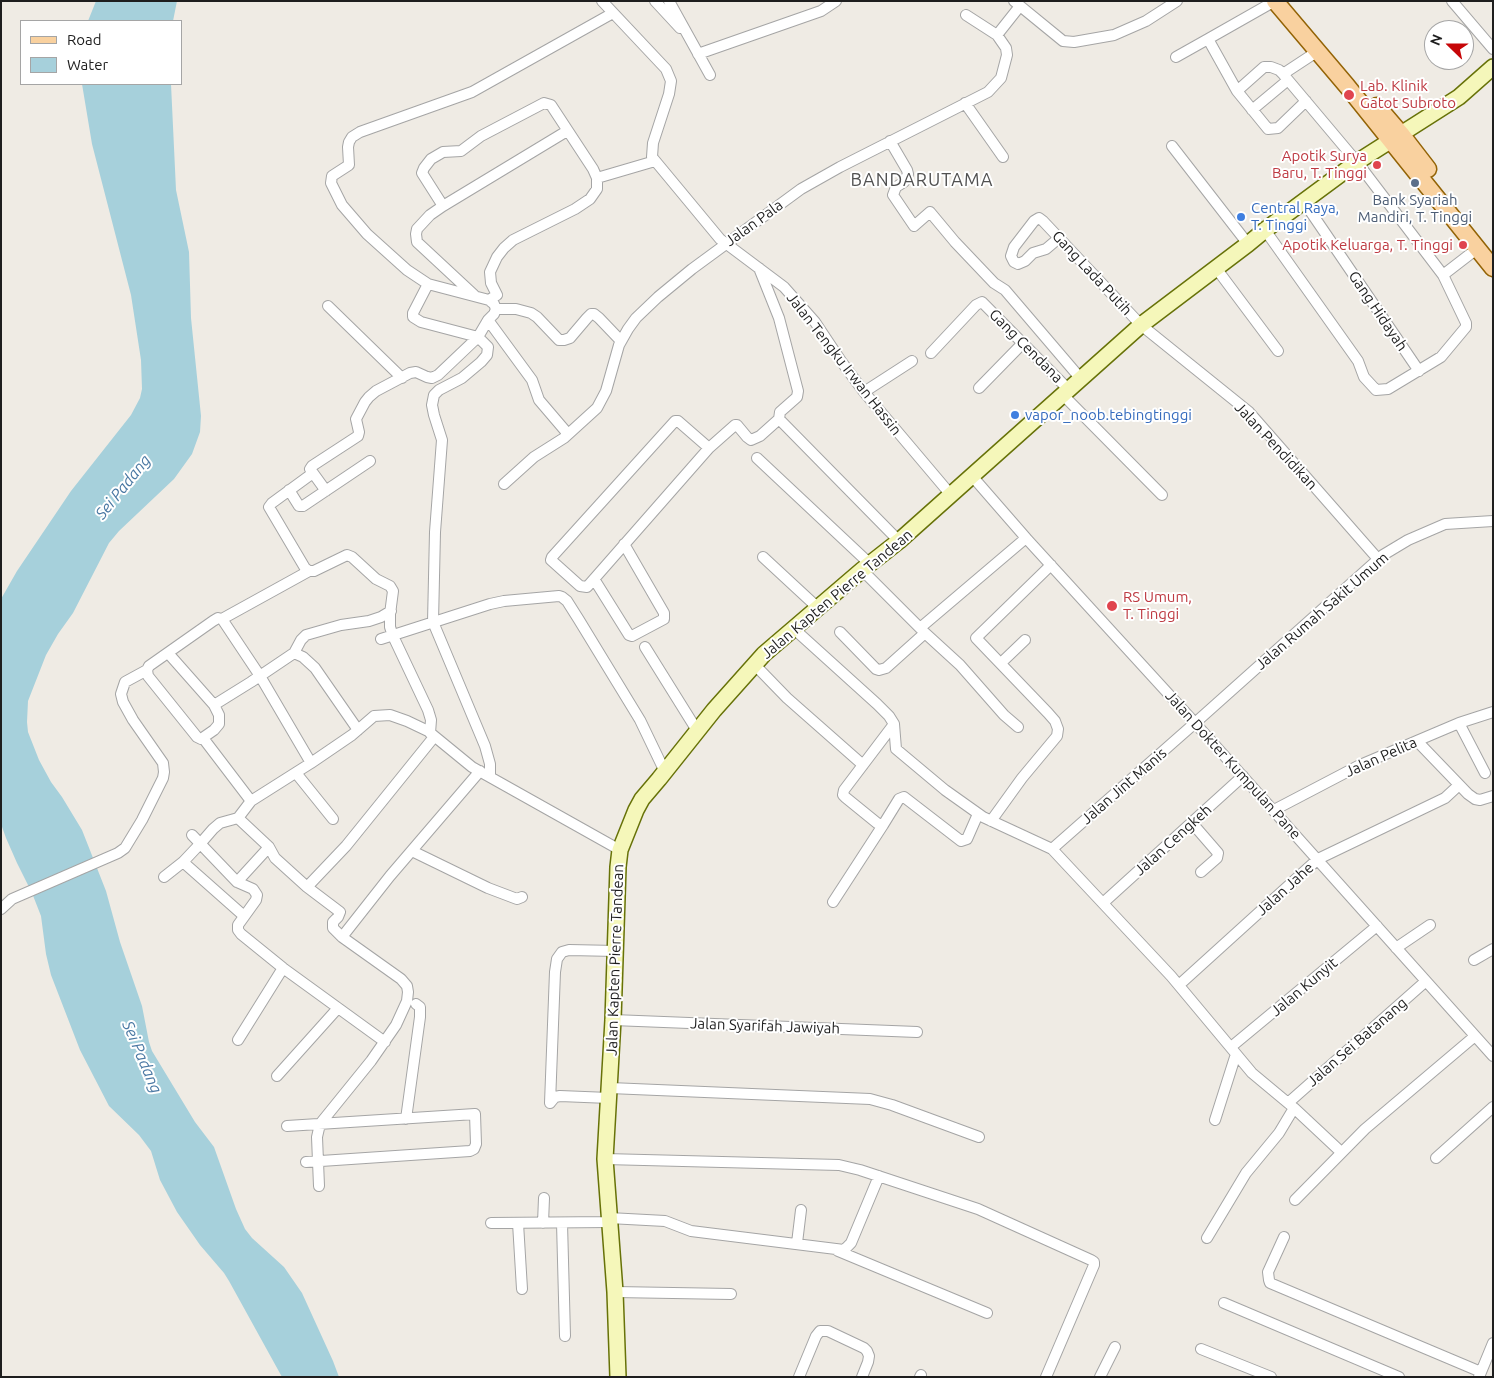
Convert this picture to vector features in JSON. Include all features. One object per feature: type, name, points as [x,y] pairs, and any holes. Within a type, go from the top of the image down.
[{"type":"main road","points":[[1275,1],[1396,137]]},
{"type":"main road","points":[[1285,1],[1396,137],[1485,251],[1493,268]]},
{"type":"main road","name":"Jalan Kapten Pierre Tandean","points":[[618,1377],[615,1292],[605,1159],[614,1020],[618,867],[620,850],[642,799],[666,772],[714,710],[764,654],[817,607],[899,541],[1141,325],[1356,162],[1459,97],[1493,67]]},
{"type":"street","points":[[597,178],[656,161],[652,157],[654,142],[669,94],[671,81],[666,69],[602,1]]},
{"type":"street","points":[[654,1],[690,39]]},
{"type":"street","points":[[669,1],[710,75]]},
{"type":"street","points":[[698,54],[820,11],[836,1]]},
{"type":"street","points":[[966,15],[997,35],[1017,4],[1063,41],[1074,42],[1114,35],[1146,21],[1177,1]]},
{"type":"street","points":[[1176,57],[1275,1]]},
{"type":"street","points":[[1452,1],[1493,49]]},
{"type":"street","points":[[326,491],[310,469],[358,436],[356,419],[369,397],[376,391],[410,373],[416,372],[432,378],[438,375],[478,337],[496,309],[489,300],[428,284],[407,270],[367,234],[342,205],[331,183],[332,176],[349,166],[348,147],[352,137],[360,132],[472,92],[613,13]]},
{"type":"street","name":"Jalan Pala","points":[[504,484],[534,457],[568,434],[597,408],[603,400],[621,340],[636,318],[692,269],[801,189],[840,167],[988,92],[1001,78],[1008,55],[1006,48],[997,35]]},
{"type":"street","points":[[1208,39],[1237,91],[1268,129],[1278,128],[1306,101]]},
{"type":"street","points":[[1252,110],[1286,77],[1318,51]]},
{"type":"street","points":[[1237,91],[1264,67],[1279,70],[1286,77],[1356,162],[1443,275],[1466,323],[1466,327],[1441,357],[1388,388],[1376,390],[1364,377],[1358,361],[1265,230]]},
{"type":"street","points":[[443,206],[422,173],[431,159],[443,152],[461,151],[481,136],[544,103],[551,105],[597,178],[597,189],[590,199],[513,240],[504,248],[497,257],[490,272],[491,283],[497,295],[489,300]]},
{"type":"street","points":[[966,103],[1003,156]]},
{"type":"street","points":[[475,296],[418,242],[416,234],[418,229],[430,215],[443,206],[567,131]]},
{"type":"street","points":[[890,142],[908,170],[904,182],[896,188],[893,194],[914,226],[930,212],[955,242],[994,283],[1005,290],[1081,379]]},
{"type":"street","points":[[1172,146],[1248,244]]},
{"type":"street","name":"Jalan Tengku Irwan Hassin","points":[[656,161],[720,240],[784,287],[816,322],[864,392],[951,495]]},
{"type":"street","name":"Gang Hidayah","points":[[1304,202],[1419,371]]},
{"type":"street","name":"Gang Lada Putih","points":[[1060,238],[1046,249],[1033,254],[1018,264],[1014,262],[1011,256],[1014,247],[1036,219],[1039,218],[1060,238],[1141,325]]},
{"type":"street","points":[[1443,275],[1485,251]]},
{"type":"street","points":[[709,448],[678,421],[675,421],[551,559],[580,586],[587,586],[709,448],[736,425],[751,440],[760,436],[779,419],[780,412],[797,397],[798,391],[779,318],[758,268]]},
{"type":"street","points":[[1216,268],[1278,351]]},
{"type":"street","points":[[428,284],[413,313],[413,317],[422,322],[478,337],[488,347],[487,355],[481,362],[462,378],[439,390],[434,395],[432,405],[442,440],[435,532],[433,622],[485,746],[490,764],[490,777]]},
{"type":"street","name":"Gang Cendana","points":[[931,353],[976,305],[982,302],[1162,495]]},
{"type":"street","points":[[328,306],[402,378]]},
{"type":"street","points":[[496,309],[516,309],[530,313],[537,317],[559,340],[570,338],[587,318],[594,314],[621,340]]},
{"type":"street","points":[[488,320],[532,380],[537,396],[568,434]]},
{"type":"street","name":"Jalan Pendidikan","points":[[1141,325],[1249,412],[1378,559]]},
{"type":"street","points":[[979,388],[1022,343]]},
{"type":"street","points":[[864,392],[912,361]]},
{"type":"street","points":[[779,419],[899,541]]},
{"type":"street","points":[[757,458],[866,567],[923,630],[960,665],[1018,728]]},
{"type":"street","points":[[289,490],[301,506],[370,461]]},
{"type":"street","points":[[309,571],[305,568],[270,507],[272,503],[313,473]]},
{"type":"street","name":"Jalan Dokter Kumpulan Pane","points":[[972,476],[1493,1056]]},
{"type":"street","name":"Jalan Rumah Sakit Umum","points":[[1195,723],[1378,559],[1408,540],[1445,524],[1493,521]]},
{"type":"street","points":[[840,632],[876,668],[879,670],[886,668],[923,630],[1026,538]]},
{"type":"street","points":[[594,579],[630,635],[632,636],[664,618],[664,613],[624,544]]},
{"type":"street","points":[[1,909],[12,899],[111,857],[125,848],[142,820],[163,778],[163,763],[133,720],[123,702],[121,694],[124,682],[147,670],[149,666],[218,618],[222,619],[309,571],[314,571],[347,555],[352,557],[376,580],[390,586],[393,591],[390,627],[392,636],[428,710],[432,735],[346,846],[307,887]]},
{"type":"street","points":[[763,557],[817,607]]},
{"type":"street","points":[[991,821],[1022,778],[1057,736],[1058,729],[1055,721],[1048,713],[976,638],[1051,565]]},
{"type":"street","points":[[381,640],[472,609],[504,601],[562,597],[579,620],[640,720],[666,772]]},
{"type":"street","points":[[214,706],[294,653],[306,635],[341,625],[368,621],[381,617],[391,611]]},
{"type":"street","points":[[222,619],[260,676],[311,763]]},
{"type":"street","points":[[793,628],[889,716],[894,724],[896,749],[945,790],[978,814],[1052,849],[1179,986],[1233,1051],[1262,1082],[1291,1105],[1341,1152]]},
{"type":"street","points":[[1001,663],[1025,640]]},
{"type":"street","points":[[645,647],[698,732]]},
{"type":"street","points":[[147,670],[148,676],[197,737],[201,739],[214,730],[220,724],[220,719],[214,706],[168,653]]},
{"type":"street","points":[[294,653],[315,668],[358,730]]},
{"type":"street","points":[[754,664],[787,698],[863,765]]},
{"type":"street","name":"Jalan Pelita","points":[[1274,810],[1360,765],[1460,723],[1493,712]]},
{"type":"street","points":[[164,877],[183,862],[220,823],[238,818],[251,801],[296,774],[358,730],[374,716],[390,715],[407,721],[432,735],[472,767],[620,850]]},
{"type":"street","name":"Jalan Jint Manis","points":[[1052,849],[1195,723]]},
{"type":"street","points":[[1460,723],[1485,772]]},
{"type":"street","points":[[883,825],[877,823],[843,795],[844,790],[894,724]]},
{"type":"street","points":[[203,738],[251,801]]},
{"type":"street","points":[[1417,741],[1475,799],[1480,800],[1493,796]]},
{"type":"street","points":[[342,937],[480,771]]},
{"type":"street","points":[[296,774],[333,819]]},
{"type":"street","name":"Jalan Cengkeh","points":[[1103,903],[1243,776]]},
{"type":"street","name":"Jalan Jahe","points":[[1179,986],[1318,859],[1445,798],[1459,785]]},
{"type":"street","points":[[833,902],[901,797],[906,798],[961,841],[967,838],[978,814]]},
{"type":"street","points":[[238,818],[269,847],[275,858],[307,887],[340,912],[332,925],[342,937],[401,978],[407,986],[407,1001],[396,1025],[372,1061],[320,1124],[317,1137],[319,1186]]},
{"type":"street","points":[[1192,823],[1218,853],[1217,858],[1201,872]]},
{"type":"street","points":[[192,835],[237,882],[253,889],[257,895],[256,900],[238,925],[238,930],[241,934],[283,968],[384,1042]]},
{"type":"street","points":[[237,882],[269,847]]},
{"type":"street","points":[[412,851],[488,888],[517,899],[522,897]]},
{"type":"street","points":[[183,862],[244,916]]},
{"type":"street","points":[[1396,948],[1430,925]]},
{"type":"street","name":"Jalan Kunyit","points":[[1233,1051],[1377,926]]},
{"type":"street","points":[[1474,960],[1493,949]]},
{"type":"street","points":[[616,951],[569,950],[562,952],[557,959],[550,1103],[555,1097],[560,1096],[609,1093],[870,1099],[892,1105],[979,1137]]},
{"type":"street","points":[[238,1040],[283,968]]},
{"type":"street","name":"Jalan Sei Batanang","points":[[1207,1238],[1246,1172],[1279,1133],[1291,1105],[1426,981]]},
{"type":"street","points":[[406,1119],[420,1017],[420,1006],[416,1004]]},
{"type":"street","points":[[277,1076],[338,1008]]},
{"type":"street","name":"Jalan Syarifah Jawiyah","points":[[614,1020],[917,1032]]},
{"type":"street","points":[[1295,1200],[1365,1129],[1475,1036]]},
{"type":"street","points":[[1215,1120],[1233,1051]]},
{"type":"street","points":[[1436,1158],[1493,1107]]},
{"type":"street","points":[[287,1126],[475,1114],[476,1144],[474,1149],[470,1151],[306,1162]]},
{"type":"street","points":[[605,1159],[839,1165],[879,1176],[978,1209],[1076,1252],[1094,1262],[1046,1377]]},
{"type":"street","points":[[836,1250],[844,1250],[851,1242],[879,1176]]},
{"type":"street","points":[[543,1223],[544,1198]]},
{"type":"street","points":[[798,1243],[801,1210]]},
{"type":"street","points":[[491,1223],[562,1223],[610,1220],[665,1221],[690,1231],[820,1246],[836,1250],[987,1313]]},
{"type":"street","points":[[518,1223],[522,1289]]},
{"type":"street","points":[[562,1223],[565,1336]]},
{"type":"street","points":[[1284,1237],[1268,1272],[1270,1283],[1480,1374],[1493,1343]]},
{"type":"street","points":[[615,1292],[732,1294]]},
{"type":"street","points":[[1224,1303],[1399,1377]]},
{"type":"street","points":[[800,1377],[816,1336],[820,1331],[828,1331],[867,1351],[869,1356],[868,1362],[862,1377]]},
{"type":"street","points":[[1100,1377],[1115,1347]]},
{"type":"street","points":[[1201,1349],[1271,1377]]},
{"type":"water","points":[[96,1],[177,1],[173,20],[88,20]]},
{"type":"water","name":"Sei Padang","points":[[82,85],[171,85],[176,190],[189,252],[191,318],[201,416],[200,432],[192,454],[174,479],[119,531],[109,543],[73,613],[46,655],[28,701],[28,732],[39,760],[51,782],[82,830],[106,891],[120,942],[142,1006],[152,1051],[195,1122],[214,1147],[245,1229],[252,1238],[284,1267],[302,1293],[339,1377],[282,1377],[224,1273],[200,1245],[177,1212],[160,1180],[151,1151],[139,1135],[109,1106],[80,1050],[51,975],[41,916],[1,824],[1,599],[17,571],[71,491],[131,415],[140,398],[142,389],[141,360],[131,295],[92,144]]},
{"type":"place","name":"Lab. Klinik Gatot Subroto","points":[[1349,95]]},
{"type":"place","name":"Apotik Surya Baru, T. Tinggi","points":[[1377,165]]},
{"type":"place","name":"Bank Syariah Mandiri, T. Tinggi","points":[[1415,183]]},
{"type":"place","name":"Central Raya, T. Tinggi","points":[[1241,217]]},
{"type":"place","name":"Apotik Keluarga, T. Tinggi","points":[[1463,245]]},
{"type":"place","name":"vapor_noob.tebingtinggi","points":[[1015,415]]},
{"type":"place","name":"RS Umum, T. Tinggi","points":[[1112,606]]},
{"type":"district","name":"BANDARUTAMA","points":[[922,180]]}]
